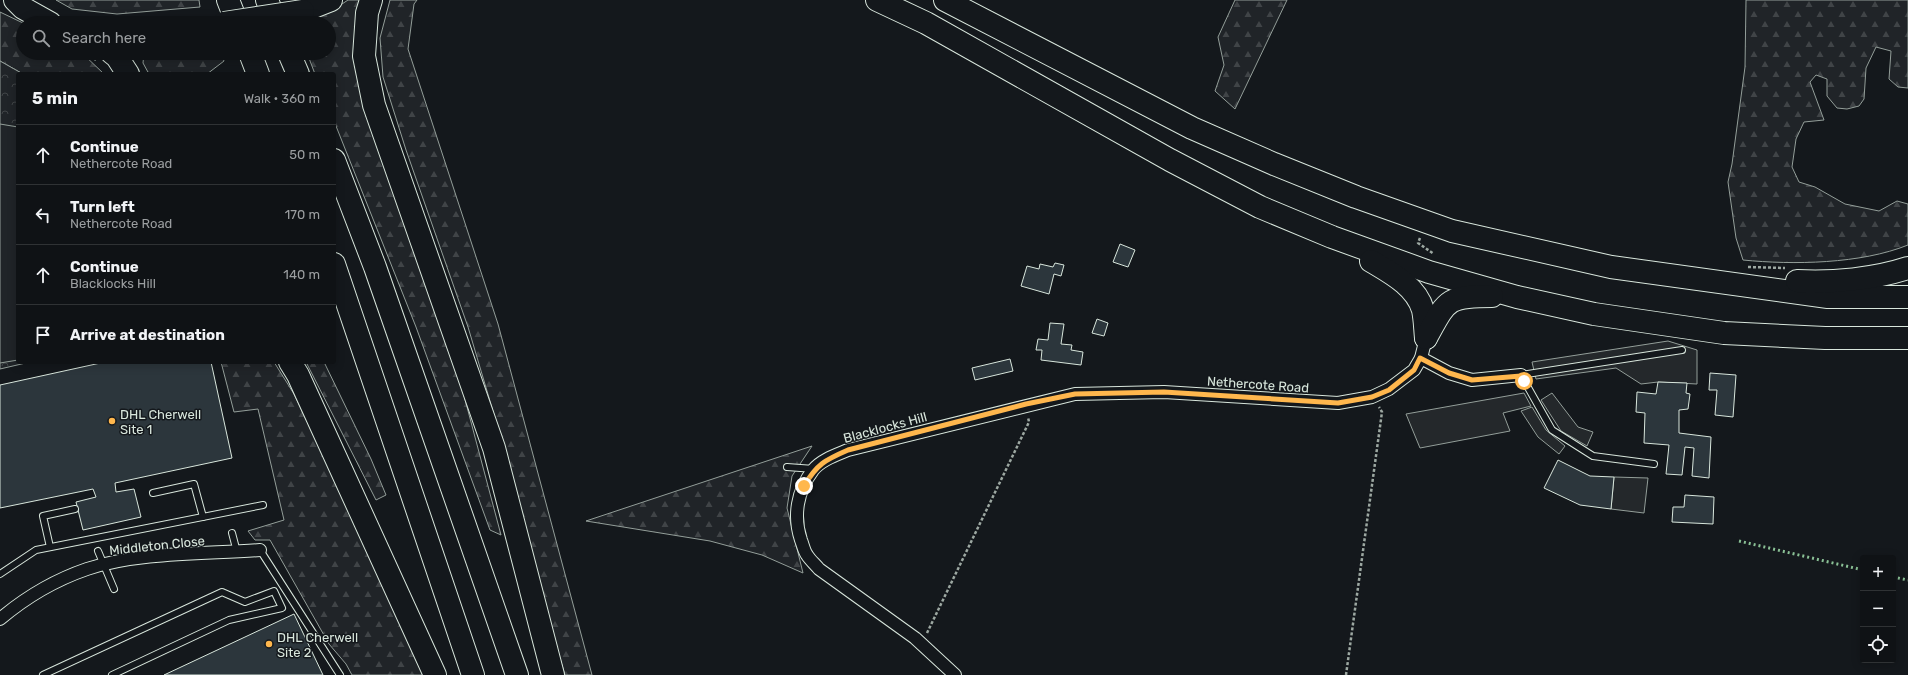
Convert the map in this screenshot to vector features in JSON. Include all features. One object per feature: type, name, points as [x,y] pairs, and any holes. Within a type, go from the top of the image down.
[{"type":"highway","points":[[0,0],[19,4],[39,16]]},
{"type":"highway","points":[[228,0],[234,16]]},
{"type":"highway","points":[[267,0],[273,16]]},
{"type":"highway","points":[[270,16],[303,11],[331,0]]},
{"type":"highway","points":[[371,0],[367,13],[364,56],[374,105],[494,448],[553,675]]},
{"type":"highway","points":[[877,0],[926,23],[1176,163],[1260,207],[1332,237],[1429,272],[1517,297],[1594,314],[1724,332],[1825,338],[1908,338]]},
{"type":"highway","points":[[946,0],[1192,128],[1274,164],[1356,197],[1452,231],[1611,267],[1828,297],[1908,297]]},
{"type":"highway","points":[[119,60],[127,72]]},
{"type":"highway","points":[[253,60],[257,72]]},
{"type":"highway","points":[[292,60],[297,72]]},
{"type":"highway","points":[[336,165],[375,268],[517,675]]},
{"type":"highway","points":[[1332,237],[1398,278],[1411,290],[1422,309],[1423,348]]},
{"type":"highway","points":[[1611,267],[1820,282],[1893,273],[1908,268]]},
{"type":"highway","points":[[336,270],[473,675]]},
{"type":"highway","points":[[1423,348],[1441,311],[1449,302],[1464,296],[1517,297]]},
{"type":"highway","points":[[291,364],[435,675]]},
{"type":"street","points":[[1423,348],[1449,373],[1472,380],[1521,376]]},
{"type":"street","name":"Nethercote Road","points":[[1076,394],[1164,392],[1338,403],[1372,397],[1389,390],[1414,370],[1423,348]]},
{"type":"street","name":"Blacklocks Hill","points":[[954,675],[920,643],[818,569],[806,554],[799,532],[796,514],[798,502],[804,486],[814,469],[831,457],[848,450],[1026,404],[1076,394]]},
{"type":"street","name":"Middleton Close","points":[[0,619],[30,596],[48,586],[66,577],[102,565],[154,557],[260,550]]},
{"type":"lane","points":[[1654,464],[1593,456],[1552,430],[1521,376],[1682,350]]},
{"type":"lane","points":[[787,467],[814,469]]},
{"type":"lane","points":[[153,493],[194,484],[203,517]]},
{"type":"lane","points":[[0,574],[36,550],[263,505]]},
{"type":"lane","points":[[50,547],[43,516],[75,509]]},
{"type":"lane","points":[[232,533],[237,552]]},
{"type":"lane","points":[[260,550],[340,675]]},
{"type":"lane","points":[[98,551],[102,565],[114,589]]},
{"type":"lane","points":[[43,675],[222,592],[245,602],[274,591],[282,608],[229,620],[112,675]]},
{"type":"path","points":[[1346,675],[1382,412],[1372,397]]},
{"type":"path","points":[[920,643],[926,636],[1029,422],[1026,404]]},
{"type":"green space","points":[[56,0],[199,0],[200,7],[117,14],[72,9]]},
{"type":"green space","points":[[348,0],[363,0],[355,34],[454,358],[501,535],[490,530],[416,327],[336,126],[336,72],[314,72],[310,60],[336,60],[336,16],[314,16],[336,8]]},
{"type":"green space","points":[[390,0],[417,0],[414,4],[408,49],[498,324],[592,675],[565,675],[543,602],[506,455],[468,327],[406,150],[383,77],[380,38]]},
{"type":"green space","points":[[1235,0],[1287,0],[1235,109],[1215,91],[1224,65],[1218,37]]},
{"type":"green space","points":[[1746,0],[1908,0],[1908,88],[1898,87],[1889,79],[1891,51],[1876,47],[1866,68],[1864,99],[1859,106],[1847,109],[1837,108],[1827,96],[1827,79],[1816,75],[1810,82],[1824,120],[1804,122],[1796,139],[1792,167],[1799,182],[1815,187],[1845,204],[1879,211],[1897,201],[1908,204],[1908,245],[1869,256],[1827,262],[1763,262],[1743,260],[1736,238],[1728,182],[1732,164],[1745,67]]},
{"type":"green space","points":[[0,12],[16,20],[16,60],[89,60],[102,72],[19,72],[0,61]]},
{"type":"green space","points":[[143,60],[224,61],[210,72],[148,72],[143,63]]},
{"type":"green space","points":[[0,61],[19,72],[16,72],[16,364],[21,364],[0,369]]},
{"type":"green space","points":[[0,124],[16,127],[16,360],[0,363]]},
{"type":"green space","points":[[222,364],[275,364],[294,394],[427,675],[352,675],[346,664],[329,644],[270,540],[255,540],[248,531],[284,520],[258,409],[234,412]]},
{"type":"green space","points":[[307,364],[325,364],[371,459],[386,495],[376,500]]},
{"type":"green space","points":[[812,446],[792,476],[787,508],[803,573],[762,555],[710,541],[586,521]]},
{"type":"shaded area","points":[[1668,341],[1697,350],[1697,384],[1658,382],[1641,384],[1616,368],[1536,379],[1532,362]]},
{"type":"shaded area","points":[[1524,393],[1531,406],[1503,413],[1510,431],[1420,448],[1406,414]]},
{"type":"shaded area","points":[[1552,393],[1578,427],[1593,432],[1587,446],[1561,431],[1541,400]]},
{"type":"shaded area","points":[[1532,407],[1546,430],[1565,446],[1559,454],[1538,437],[1521,411]]},
{"type":"shaded area","points":[[1614,477],[1648,478],[1644,513],[1611,509]]},
{"type":"building","points":[[1120,244],[1135,250],[1128,267],[1113,262]]},
{"type":"building","points":[[1055,263],[1064,265],[1061,276],[1054,274],[1049,294],[1021,286],[1027,266],[1039,269],[1040,264],[1053,267]]},
{"type":"building","points":[[1097,319],[1108,323],[1104,336],[1092,333]]},
{"type":"building","points":[[1050,323],[1064,324],[1061,344],[1072,345],[1071,350],[1083,352],[1081,365],[1041,360],[1042,350],[1036,350],[1038,339],[1048,340]]},
{"type":"building","points":[[1010,359],[1013,371],[975,380],[972,368]]},
{"type":"building","name":"DHL Cherwell Site 1","points":[[96,364],[211,364],[232,458],[115,483],[116,492],[134,489],[141,517],[83,530],[76,502],[96,497],[93,489],[0,508],[0,385]]},
{"type":"building","points":[[1710,373],[1736,375],[1733,417],[1715,415],[1717,390],[1709,390]]},
{"type":"building","points":[[1658,382],[1687,383],[1686,393],[1690,394],[1688,409],[1679,410],[1679,433],[1711,437],[1709,478],[1692,476],[1694,448],[1685,447],[1682,475],[1666,474],[1669,445],[1644,443],[1645,413],[1636,412],[1637,392],[1656,394]]},
{"type":"building","points":[[1558,460],[1590,476],[1614,477],[1611,509],[1580,505],[1544,488]]},
{"type":"building","points":[[1685,495],[1714,497],[1713,524],[1672,522],[1673,507],[1684,507]]},
{"type":"building","name":"DHL Cherwell Site 2","points":[[294,614],[323,675],[164,675]]},
{"type":"hedge","points":[[1739,541],[1860,569]]},
{"type":"hedge","points":[[1896,578],[1908,580]]},
{"type":"place","name":"DHL Cherwell Site 1","points":[[112,421]]},
{"type":"place","name":"DHL Cherwell Site 2","points":[[269,644]]},
{"type":"route","points":[[804,486],[814,469],[831,457],[848,450],[1026,404],[1075,394],[1164,392],[1338,403],[1372,397],[1389,390],[1414,370],[1420,358],[1449,373],[1472,380],[1521,376],[1524,381]]}]
